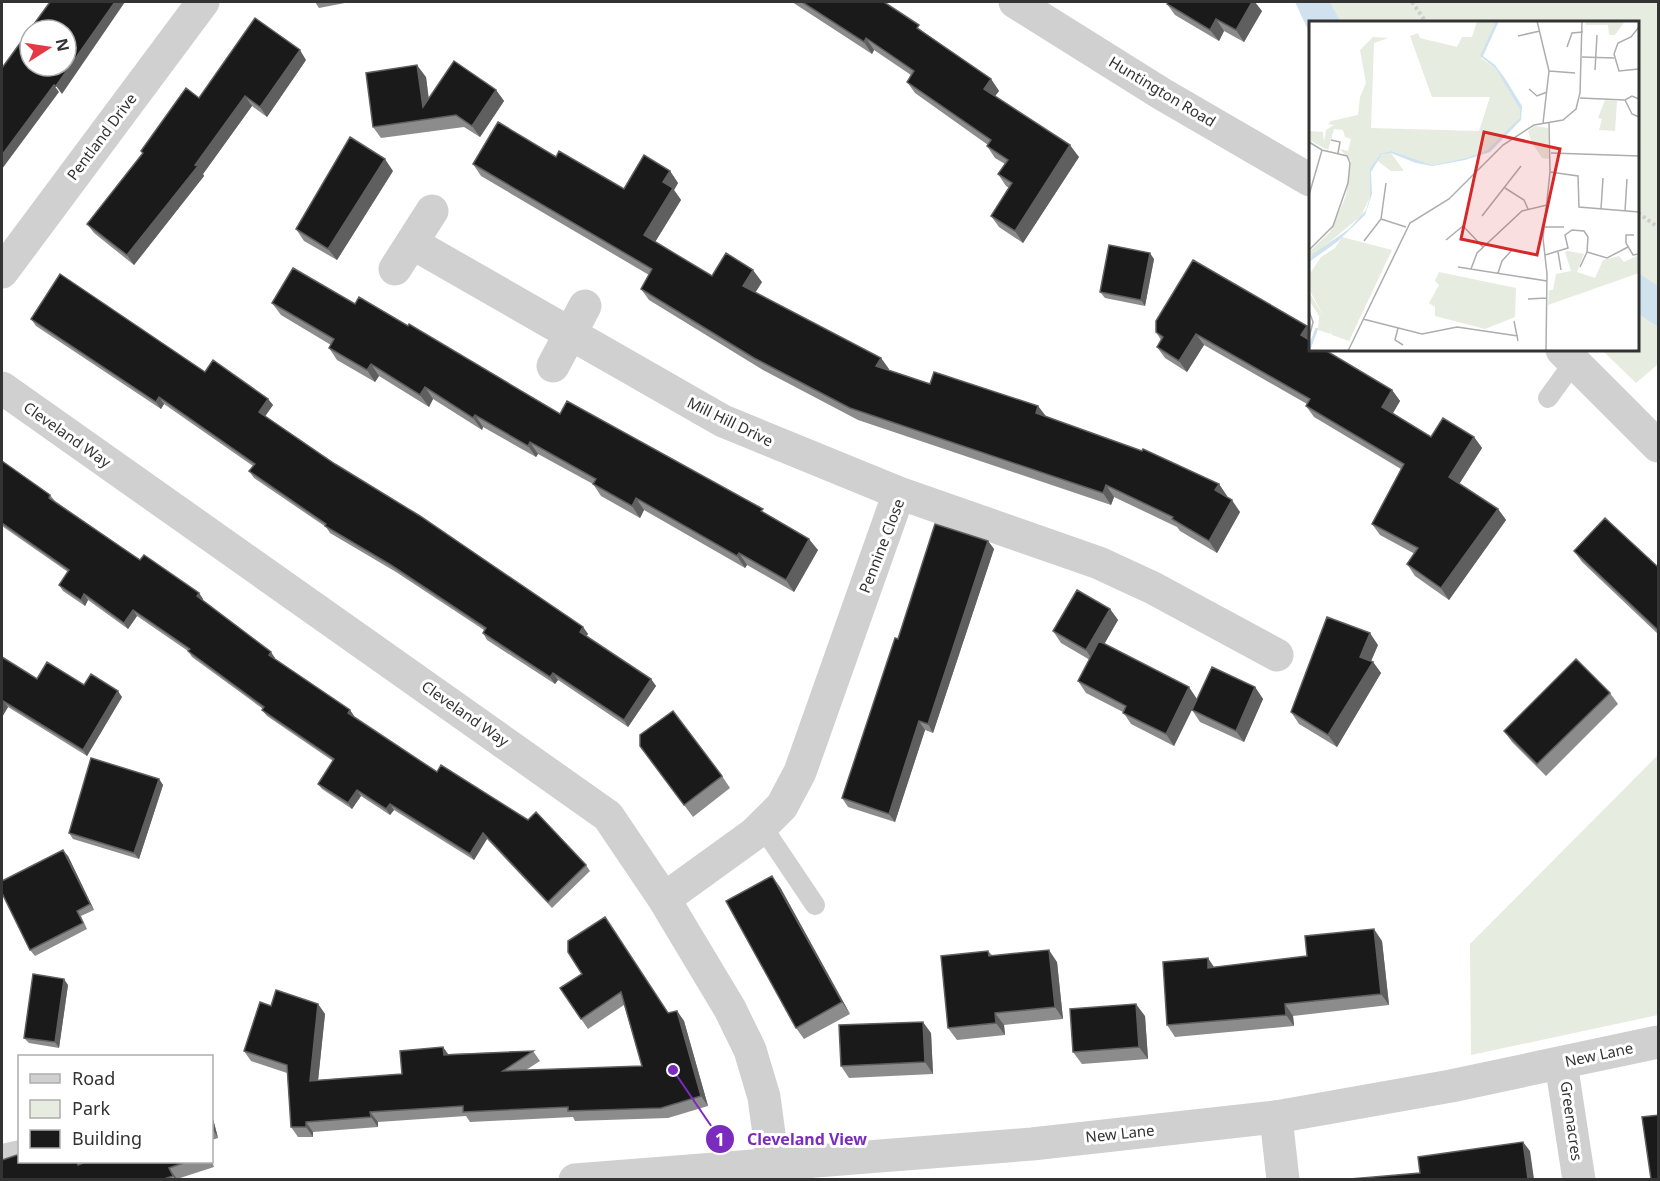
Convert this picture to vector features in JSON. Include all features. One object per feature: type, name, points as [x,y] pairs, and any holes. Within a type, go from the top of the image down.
[{"type":"street","name":"Pentland Drive","points":[[2,272],[203,2]]},
{"type":"street","name":"Huntington Road","points":[[1015,2],[1162,94],[1309,179]]},
{"type":"street","name":"Mill Hill Drive","points":[[432,211],[404,256],[577,320],[723,421],[899,493]]},
{"type":"street","points":[[553,366],[577,320]]},
{"type":"street","points":[[1568,356],[1659,446]]},
{"type":"street","name":"Cleveland Way","points":[[2,388],[608,816],[664,899],[730,1009],[750,1050],[764,1097],[773,1164]]},
{"type":"street","name":"Pennine Close","points":[[664,899],[762,826],[782,806],[800,772],[899,493],[1099,563],[1153,588],[1277,655]]},
{"type":"street","name":"New Lane","points":[[584,1179],[1032,1144],[1276,1116],[1451,1086],[1659,1041]]},
{"type":"street","name":"Greenacres","points":[[1562,1063],[1579,1179]]},
{"type":"street","points":[[1276,1116],[1283,1179]]},
{"type":"lane","points":[[1548,398],[1568,356]]},
{"type":"lane","points":[[762,826],[815,905]]},
{"type":"lane","points":[[2,1155],[18,1151]]},
{"type":"path","points":[[1412,2],[1425,21]]},
{"type":"path","points":[[1639,214],[1659,227]]},
{"type":"green space","points":[[1330,2],[1658,2],[1658,287],[1639,275],[1639,21],[1340,21]]},
{"type":"green space","points":[[1639,315],[1658,327],[1658,364],[1636,383],[1603,351],[1639,351]]},
{"type":"green space","points":[[1658,755],[1658,1015],[1471,1055],[1470,944]]},
{"type":"water","points":[[1295,2],[1330,2],[1340,21],[1309,21],[1309,32]]},
{"type":"water","points":[[1639,274],[1658,286],[1658,327],[1639,315]]},
{"type":"building","points":[[50,2],[115,2],[78,55],[78,18],[38,18]]},
{"type":"building","points":[[802,2],[884,2],[919,25],[917,28],[991,79],[984,89],[1070,145],[1015,231],[991,216],[1012,183],[998,174],[1008,160],[987,146],[991,140],[907,82],[914,71],[866,38],[864,42]]},
{"type":"building","points":[[1168,2],[1252,2],[1236,30],[1216,19],[1210,30],[1167,4]]},
{"type":"building","points":[[255,18],[300,50],[260,107],[245,96],[195,165],[198,166],[127,255],[87,224],[143,153],[141,151],[186,88],[199,98]]},
{"type":"building","points":[[18,46],[18,78],[62,78],[2,155],[2,68]]},
{"type":"building","points":[[454,61],[496,90],[472,126],[456,115],[373,127],[366,73],[417,65],[423,107]]},
{"type":"building","points":[[498,122],[556,157],[559,151],[624,189],[644,155],[670,171],[663,182],[673,188],[644,235],[712,276],[726,253],[753,270],[743,286],[881,358],[876,366],[930,384],[934,372],[1038,406],[1036,413],[1142,451],[1143,449],[1219,484],[1215,490],[1232,500],[1209,541],[1172,519],[1173,517],[1106,485],[1103,493],[850,408],[754,358],[641,289],[652,269],[473,164]]},
{"type":"building","points":[[350,137],[385,159],[328,249],[296,229]]},
{"type":"building","points":[[1109,245],[1150,253],[1141,300],[1100,292]]},
{"type":"building","points":[[1193,260],[1307,326],[1301,335],[1309,340],[1309,351],[1327,351],[1392,390],[1382,407],[1431,437],[1443,418],[1474,437],[1449,477],[1498,509],[1441,588],[1407,564],[1418,548],[1372,524],[1404,464],[1306,406],[1310,399],[1196,334],[1179,361],[1157,347],[1163,337],[1156,332],[1156,321]]},
{"type":"building","points":[[293,268],[355,304],[359,297],[408,326],[409,324],[560,414],[567,401],[763,509],[761,511],[809,539],[786,580],[739,553],[737,556],[636,498],[632,506],[593,484],[596,479],[530,442],[528,446],[475,415],[473,418],[425,387],[420,395],[371,364],[367,370],[329,348],[334,339],[272,303]]},
{"type":"building","points":[[60,274],[205,372],[213,360],[268,399],[259,412],[335,464],[420,516],[583,627],[580,632],[651,679],[624,720],[553,673],[550,677],[483,633],[486,628],[391,565],[325,526],[326,524],[249,471],[255,464],[159,397],[156,402],[31,319]]},
{"type":"building","points":[[2,461],[50,495],[49,498],[140,560],[144,555],[199,593],[197,596],[271,652],[269,655],[350,710],[348,713],[437,772],[441,765],[528,820],[536,812],[586,865],[548,902],[483,833],[470,854],[390,804],[386,809],[357,790],[348,803],[318,784],[334,759],[262,710],[264,707],[188,651],[190,649],[133,610],[124,623],[84,594],[81,600],[59,585],[69,570],[2,523]]},
{"type":"building","points":[[1605,518],[1659,568],[1659,631],[1574,551]]},
{"type":"building","points":[[935,524],[988,541],[928,724],[919,721],[889,814],[842,798],[895,638],[898,639]]},
{"type":"building","points":[[1077,590],[1110,609],[1086,650],[1053,631]]},
{"type":"building","points":[[1327,617],[1370,633],[1360,657],[1373,662],[1328,735],[1291,712]]},
{"type":"building","points":[[1099,641],[1189,687],[1166,734],[1123,713],[1126,706],[1078,681]]},
{"type":"building","points":[[2,657],[37,679],[47,662],[84,685],[91,674],[118,691],[83,750],[3,701],[2,704]]},
{"type":"building","points":[[1576,659],[1610,693],[1537,764],[1504,731]]},
{"type":"building","points":[[1212,667],[1255,687],[1236,731],[1192,710]]},
{"type":"building","points":[[673,711],[722,776],[684,805],[640,746],[640,735]]},
{"type":"building","points":[[91,758],[159,779],[134,853],[69,833]]},
{"type":"building","points":[[63,850],[90,904],[77,911],[83,923],[30,950],[2,893],[2,881]]},
{"type":"building","points":[[772,876],[842,1002],[796,1028],[726,901]]},
{"type":"building","points":[[605,917],[668,1013],[677,1011],[701,1096],[661,1108],[568,1111],[568,1107],[463,1112],[463,1106],[370,1112],[371,1117],[306,1122],[306,1127],[291,1127],[287,1065],[244,1051],[260,1002],[271,1006],[276,990],[318,1004],[310,1081],[402,1074],[400,1051],[443,1047],[444,1055],[533,1051],[503,1071],[642,1066],[621,992],[581,1019],[560,988],[582,974],[568,952],[568,941]]},
{"type":"building","points":[[1374,929],[1381,994],[1285,1004],[1286,1015],[1167,1025],[1163,962],[1208,958],[1208,968],[1307,956],[1305,936]]},
{"type":"building","points":[[1049,950],[1055,1007],[995,1013],[996,1023],[948,1028],[941,956],[988,951],[989,956]]},
{"type":"building","points":[[33,974],[64,979],[55,1042],[24,1038]]},
{"type":"building","points":[[1136,1004],[1139,1047],[1073,1052],[1070,1009]]},
{"type":"building","points":[[923,1022],[925,1062],[841,1066],[839,1025]]},
{"type":"building","points":[[1659,1115],[1659,1179],[1651,1179],[1642,1117]]},
{"type":"building","points":[[1523,1142],[1528,1179],[1350,1179],[1420,1173],[1418,1157]]},
{"type":"building","points":[[18,1155],[18,1163],[78,1163],[78,1165],[83,1163],[183,1163],[169,1168],[173,1176],[164,1179],[2,1179],[2,1160]]},
{"type":"place","name":"Cleveland View","points":[[673,1070]]}]
